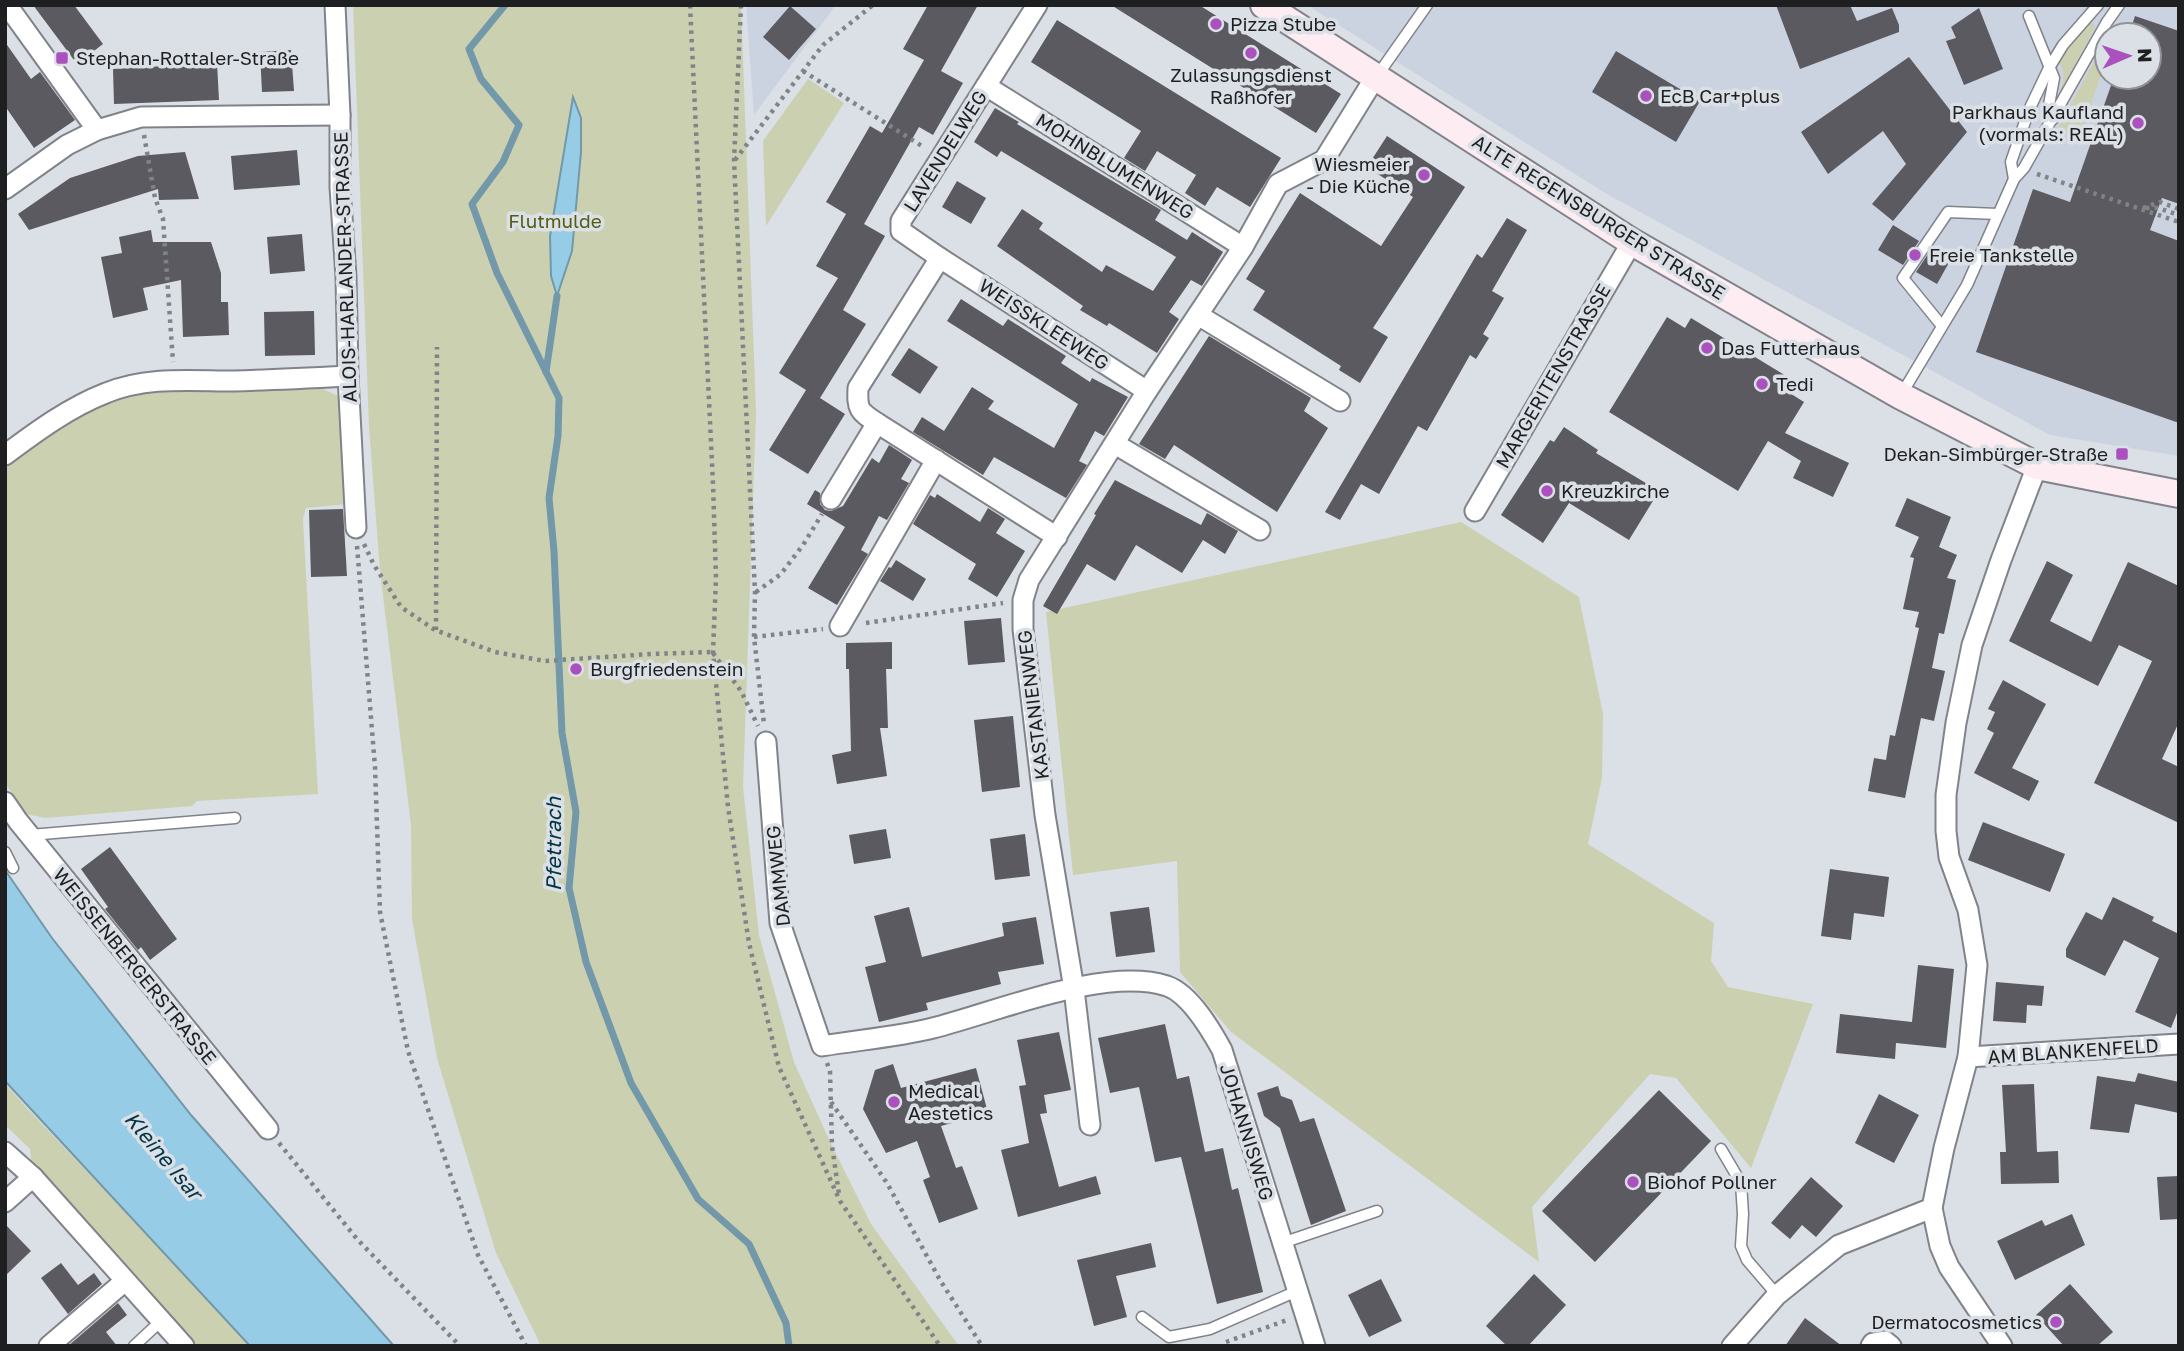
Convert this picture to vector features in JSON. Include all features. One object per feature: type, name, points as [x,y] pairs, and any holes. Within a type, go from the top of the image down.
[{"type":"street","points":[[7,5],[97,130]]},
{"type":"street","name":"ALOIS-HARLANDER-STRASSE","points":[[335,5],[340,187],[356,528]]},
{"type":"street","name":"LAVENDELWEG","points":[[940,258],[901,231],[901,221],[1037,5]]},
{"type":"street","name":"ALTE REGENSBURGER STRASSE","points":[[1264,5],[1632,242],[1901,396],[2036,466],[2179,494]]},
{"type":"street","name":"KASTANIENWEG","points":[[1074,989],[1045,815],[1023,629],[1023,600],[1029,580],[1147,391],[1243,247],[1278,184],[1324,160],[1376,76]]},
{"type":"street","name":"MOHNBLUMENWEG","points":[[986,86],[1243,247]]},
{"type":"street","points":[[5,189],[67,145],[97,130],[141,117],[340,114]]},
{"type":"street","name":"MARGERITENSTRASSE","points":[[1475,510],[1632,242]]},
{"type":"street","points":[[940,258],[858,388],[857,402],[861,412],[1057,537]]},
{"type":"street","name":"WEISSKLEEWEG","points":[[940,258],[1147,391]]},
{"type":"street","points":[[1198,314],[1340,401]]},
{"type":"street","points":[[5,454],[70,410],[129,386],[159,380],[348,376]]},
{"type":"street","points":[[831,499],[877,423]]},
{"type":"street","points":[[1115,444],[1260,530]]},
{"type":"street","points":[[839,626],[936,460]]},
{"type":"street","points":[[2002,1346],[1948,1267],[1940,1246],[1932,1208],[1944,1148],[1968,1057],[1977,965],[1968,911],[1949,856],[1946,795],[1956,723],[1972,645],[2036,466]]},
{"type":"street","name":"DAMMWEG","points":[[766,742],[780,923],[822,1046]]},
{"type":"street","name":"WEISSENBERGERSTRASSE","points":[[5,802],[268,1129]]},
{"type":"street","name":"JOHANNISWEG","points":[[822,1046],[931,1028],[1094,983],[1135,981],[1170,987],[1200,1013],[1222,1050],[1315,1346]]},
{"type":"street","points":[[1074,989],[1090,1125]]},
{"type":"street","name":"AM BLANKENFELD","points":[[1968,1057],[2179,1044]]},
{"type":"street","points":[[5,1152],[33,1177],[184,1346]]},
{"type":"street","points":[[5,1202],[33,1177]]},
{"type":"street","points":[[1732,1346],[1777,1295],[1839,1245],[1932,1208]]},
{"type":"street","points":[[50,1346],[125,1281]]},
{"type":"street","points":[[1871,1346],[1873,1343],[1885,1341],[1891,1346]]},
{"type":"lane","points":[[1376,76],[1427,5]]},
{"type":"lane","points":[[2014,179],[2011,162],[2029,110],[2049,68],[2063,45],[2098,5]]},
{"type":"lane","points":[[1901,396],[1967,285],[2014,179],[2024,168],[2119,5]]},
{"type":"lane","points":[[2029,16],[2054,78],[2049,105],[2053,119]]},
{"type":"lane","points":[[1942,326],[1903,278],[1948,212],[1998,214]]},
{"type":"lane","points":[[29,835],[235,818]]},
{"type":"lane","points":[[5,852],[13,868]]},
{"type":"lane","points":[[1721,1149],[1741,1183],[1741,1246],[1748,1260],[1777,1295]]},
{"type":"lane","points":[[1282,1243],[1377,1211]]},
{"type":"lane","points":[[1142,1317],[1169,1337],[1210,1328],[1297,1290]]},
{"type":"lane","points":[[134,1346],[162,1320]]},
{"type":"path","points":[[690,5],[713,484],[716,578],[713,653],[741,691],[766,742]]},
{"type":"path","points":[[741,5],[734,160],[755,593],[754,637],[766,742]]},
{"type":"path","points":[[734,160],[823,45],[873,5]]},
{"type":"path","points":[[803,71],[940,158]]},
{"type":"path","points":[[141,117],[155,198],[163,219],[174,381]]},
{"type":"path","points":[[2024,168],[2040,176],[2179,222]]},
{"type":"path","points":[[2141,208],[2160,202],[2179,209]]},
{"type":"path","points":[[2141,208],[2158,208],[2179,215]]},
{"type":"path","points":[[436,630],[438,347]]},
{"type":"path","points":[[755,593],[781,574],[803,545],[831,499]]},
{"type":"path","points":[[356,528],[374,565],[401,607],[436,630],[495,652],[545,661],[713,653]]},
{"type":"path","points":[[356,528],[375,767],[380,912],[408,1051],[478,1255],[526,1346]]},
{"type":"path","points":[[754,637],[1023,600]]},
{"type":"path","points":[[822,1046],[830,1072],[832,1146],[840,1202]]},
{"type":"path","points":[[831,1102],[887,1183],[940,1280],[982,1346]]},
{"type":"path","points":[[268,1129],[357,1238],[460,1346]]},
{"type":"path","points":[[1215,1346],[1305,1313]]},
{"type":"shaded area","points":[[746,5],[836,5],[754,115]]},
{"type":"shaded area","points":[[1307,5],[2179,5],[2179,456],[2050,435],[1605,193]]},
{"type":"green space","name":"Flutmulde","points":[[353,5],[741,5],[756,412],[743,787],[759,935],[794,1062],[832,1146],[871,1224],[959,1346],[541,1346],[496,1253],[437,1058],[412,919],[411,825],[380,571],[369,426]]},
{"type":"green space","points":[[2088,23],[2093,23],[2093,31],[2055,103],[2063,82],[2059,61]]},
{"type":"green space","points":[[2093,63],[2093,91],[2095,91],[2081,135],[2058,129]]},
{"type":"green space","points":[[808,79],[844,103],[766,226],[763,141]]},
{"type":"green space","points":[[317,386],[340,397],[348,504],[306,508],[303,519],[318,794],[197,801],[192,806],[45,818],[26,814],[5,783],[5,468],[66,423],[100,402],[125,395],[158,391]]},
{"type":"green space","points":[[1461,522],[1579,597],[1603,714],[1602,778],[1588,844],[1714,923],[1711,961],[1728,987],[1813,1004],[1751,1168],[1676,1078],[1650,1074],[1532,1207],[1539,1262],[1231,1032],[1180,972],[1177,861],[1073,875],[1046,612]]},
{"type":"green space","points":[[5,1084],[250,1346],[197,1346],[189,1333],[125,1281],[33,1177],[30,1149],[5,1125]]},
{"type":"water","points":[[573,97],[581,118],[581,152],[572,251],[557,296],[551,276],[550,236]]},
{"type":"water","name":"Kleine Isar","points":[[5,870],[52,938],[191,1115],[394,1346],[250,1346],[5,1081]]},
{"type":"building","points":[[33,5],[74,5],[103,44],[77,64]]},
{"type":"building","points":[[928,5],[978,5],[941,71],[963,83],[933,135],[919,127],[864,224],[885,236],[843,310],[866,324],[820,398],[845,414],[808,474],[769,450],[806,390],[779,373],[838,278],[816,266],[846,214],[826,202],[870,126],[882,133],[924,60],[903,49]]},
{"type":"building","points":[[1111,5],[1199,5],[1341,94],[1316,133]]},
{"type":"building","points":[[1776,5],[1850,5],[1857,21],[1892,8],[1899,32],[1800,69]]},
{"type":"building","points":[[790,6],[816,29],[789,60],[763,37]]},
{"type":"building","points":[[1979,8],[2003,69],[1964,85],[1946,41],[1956,38],[1951,27]]},
{"type":"building","points":[[2135,16],[2150,21],[2133,21]]},
{"type":"building","points":[[1057,20],[1281,158],[1250,207],[1217,187],[1205,206],[1185,193],[1196,175],[1157,151],[1145,171],[1124,158],[1141,131],[1031,62]]},
{"type":"building","points":[[2163,26],[2179,31],[2179,204],[2162,198],[2150,230],[2179,241],[2179,423],[1976,352],[2033,189],[2070,202],[2109,91],[2163,91]]},
{"type":"building","points":[[5,42],[31,79],[40,72],[75,120],[34,148],[5,106]]},
{"type":"building","points":[[291,50],[294,91],[262,92],[260,52]]},
{"type":"building","name":"EcB Car+plus","points":[[1616,51],[1700,101],[1676,142],[1592,92]]},
{"type":"building","points":[[1909,57],[1967,132],[1893,221],[1872,204],[1906,164],[1883,131],[1828,174],[1801,132]]},
{"type":"building","points":[[217,63],[219,100],[114,104],[113,69]]},
{"type":"building","points":[[995,108],[1019,122],[1017,124],[1161,210],[1155,220],[1187,240],[1192,232],[1223,252],[1202,286],[1191,280],[1169,312],[1179,319],[1157,353],[1109,323],[1107,326],[1080,310],[1083,306],[997,246],[1022,209],[1043,223],[1039,229],[1102,272],[1106,265],[1153,291],[1176,257],[1001,151],[997,157],[974,142]]},
{"type":"building","points":[[1387,136],[1465,187],[1373,328],[1388,337],[1360,383],[1339,370],[1341,366],[1253,310],[1265,291],[1246,279],[1300,193],[1381,246],[1413,197],[1367,167]]},
{"type":"building","points":[[297,150],[300,185],[234,190],[231,156]]},
{"type":"building","points":[[185,152],[199,199],[159,200],[158,189],[29,230],[18,214],[70,178],[138,156]]},
{"type":"building","points":[[957,181],[986,198],[971,224],[942,207]]},
{"type":"building","points":[[1507,218],[1527,230],[1492,291],[1504,298],[1483,334],[1489,338],[1476,359],[1470,355],[1427,431],[1418,426],[1379,494],[1361,484],[1340,520],[1325,512],[1477,254],[1482,258]]},
{"type":"building","points":[[1893,225],[1919,241],[1903,265],[1878,250]]},
{"type":"building","points":[[151,230],[153,242],[211,242],[221,273],[221,302],[228,302],[229,335],[183,337],[181,280],[143,288],[148,310],[113,318],[101,257],[122,253],[119,237]]},
{"type":"building","points":[[302,234],[305,271],[270,274],[267,237]]},
{"type":"building","points":[[1932,248],[1951,259],[1937,284],[1916,272]]},
{"type":"building","points":[[961,299],[1003,326],[1008,319],[1066,356],[1061,363],[1090,382],[1092,378],[1128,397],[1104,436],[1095,431],[1079,461],[1087,465],[1066,498],[994,457],[983,475],[913,432],[922,417],[944,431],[972,387],[994,401],[988,409],[1054,448],[1078,404],[947,321]]},
{"type":"building","points":[[314,311],[315,355],[265,356],[264,312]]},
{"type":"building","points":[[1667,317],[1685,328],[1691,318],[1786,376],[1780,387],[1804,402],[1785,433],[1849,463],[1833,497],[1793,478],[1801,461],[1768,441],[1738,491],[1609,412]]},
{"type":"building","points":[[1209,336],[1311,398],[1304,411],[1328,428],[1277,512],[1174,445],[1165,459],[1139,444]]},
{"type":"building","points":[[909,348],[938,367],[920,394],[891,375]]},
{"type":"building","points":[[1564,427],[1598,450],[1596,453],[1659,491],[1629,540],[1569,503],[1543,543],[1501,515],[1550,440],[1554,442]]},
{"type":"building","points":[[889,445],[912,460],[901,479],[909,483],[887,520],[879,516],[861,550],[868,554],[837,605],[808,588],[845,527],[807,504],[815,490],[820,493],[820,504],[825,510],[831,511],[843,506],[872,458],[879,463]]},
{"type":"building","points":[[1115,480],[1201,525],[1207,513],[1238,531],[1225,554],[1203,540],[1182,573],[1136,545],[1115,581],[1087,564],[1057,614],[1043,606]]},
{"type":"building","points":[[937,494],[980,522],[988,508],[1005,519],[996,533],[1025,551],[997,597],[968,579],[976,564],[913,524],[930,495],[935,498]]},
{"type":"building","points":[[1907,498],[1951,517],[1939,547],[1957,555],[1947,578],[1956,580],[1944,634],[1939,633],[1932,668],[1945,671],[1934,721],[1921,718],[1905,798],[1868,791],[1874,758],[1886,760],[1890,735],[1895,736],[1919,628],[1915,627],[1919,612],[1903,609],[1914,558],[1910,557],[1919,537],[1895,526]]},
{"type":"building","points":[[343,509],[347,576],[311,577],[309,510]]},
{"type":"building","points":[[896,560],[926,579],[913,601],[880,581]]},
{"type":"building","points":[[2047,561],[2073,575],[2050,621],[2091,642],[2128,562],[2179,586],[2179,722],[2162,759],[2179,767],[2179,823],[2094,783],[2152,661],[2119,645],[2098,686],[2009,641]]},
{"type":"building","points":[[1001,618],[1005,662],[968,665],[964,621]]},
{"type":"building","points":[[892,642],[892,669],[886,669],[888,728],[880,728],[887,776],[837,784],[832,755],[851,751],[846,643]]},
{"type":"building","points":[[2003,680],[2046,704],[2012,768],[2039,781],[2029,801],[1974,773],[1994,733],[1987,729],[1995,712],[1988,709]]},
{"type":"building","points":[[1013,716],[1020,787],[982,792],[974,720]]},
{"type":"building","points":[[1983,822],[2065,854],[2050,892],[1968,860]]},
{"type":"building","points":[[886,829],[891,858],[854,864],[849,835]]},
{"type":"building","points":[[1025,834],[1030,876],[995,880],[990,839]]},
{"type":"building","points":[[110,847],[177,939],[150,960],[141,947],[138,950],[105,909],[108,907],[81,869]]},
{"type":"building","points":[[1830,869],[1889,877],[1884,917],[1854,913],[1851,940],[1821,936]]},
{"type":"building","points":[[2113,897],[2154,917],[2152,921],[2179,934],[2179,1014],[2177,1013],[2171,1028],[2135,1012],[2159,958],[2124,940],[2105,976],[2066,957],[2066,949],[2086,912],[2102,920]]},
{"type":"building","points":[[909,907],[922,957],[1004,936],[1002,923],[1036,917],[1044,964],[998,972],[1001,984],[926,1003],[928,1010],[879,1022],[865,967],[886,962],[874,916]]},
{"type":"building","points":[[1149,907],[1155,952],[1116,957],[1110,912]]},
{"type":"building","points":[[1918,965],[1954,969],[1946,1048],[1896,1043],[1895,1059],[1836,1053],[1840,1014],[1912,1022]]},
{"type":"building","points":[[1996,982],[2044,986],[2042,1006],[2027,1005],[2026,1023],[1993,1021]]},
{"type":"building","points":[[1165,1024],[1177,1079],[1189,1076],[1205,1152],[1223,1148],[1232,1190],[1238,1188],[1263,1292],[1217,1304],[1181,1157],[1155,1162],[1139,1087],[1110,1093],[1098,1038]]},
{"type":"building","points":[[1059,1032],[1071,1090],[1044,1095],[1047,1113],[1040,1114],[1059,1187],[1096,1176],[1101,1194],[1018,1217],[1001,1150],[1029,1143],[1019,1086],[1026,1085],[1017,1040]]},
{"type":"building","points":[[893,1064],[901,1088],[976,1068],[988,1113],[941,1126],[956,1168],[962,1166],[978,1209],[939,1223],[923,1180],[930,1177],[917,1141],[886,1153],[863,1109],[875,1070]]},
{"type":"building","points":[[2138,1073],[2179,1082],[2179,1113],[2135,1104],[2129,1133],[2090,1129],[2097,1076],[2135,1082]]},
{"type":"building","points":[[2034,1084],[2037,1152],[2058,1151],[2059,1183],[2001,1184],[2000,1152],[2006,1152],[2002,1085]]},
{"type":"building","points":[[1278,1086],[1281,1096],[1292,1100],[1300,1122],[1314,1118],[1346,1211],[1311,1225],[1280,1128],[1264,1116],[1257,1093]]},
{"type":"building","points":[[1659,1090],[1711,1141],[1595,1262],[1542,1211]]},
{"type":"building","points":[[1879,1094],[1919,1115],[1894,1163],[1855,1143]]},
{"type":"building","points":[[2179,1176],[2179,1219],[2160,1220],[2157,1177]]},
{"type":"building","points":[[1811,1177],[1843,1206],[1816,1237],[1802,1225],[1790,1239],[1771,1223]]},
{"type":"building","points":[[2072,1214],[2085,1245],[2015,1280],[1997,1241],[2042,1220],[2045,1226]]},
{"type":"building","points":[[5,1224],[31,1251],[5,1276]]},
{"type":"building","points":[[1151,1243],[1156,1267],[1116,1276],[1127,1317],[1094,1326],[1077,1260]]},
{"type":"building","points":[[61,1263],[78,1285],[94,1273],[102,1284],[68,1314],[41,1278]]},
{"type":"building","points":[[1534,1274],[1566,1305],[1528,1346],[1507,1346],[1486,1326]]},
{"type":"building","points":[[1381,1279],[1402,1321],[1369,1337],[1348,1295]]},
{"type":"building","points":[[2070,1284],[2113,1332],[2097,1346],[2064,1346],[2036,1315]]},
{"type":"building","points":[[118,1303],[127,1315],[106,1332],[117,1346],[68,1346]]},
{"type":"building","points":[[1805,1318],[1842,1346],[1785,1346]]},
{"type":"waterway","name":"Pfettrach","points":[[505,5],[469,49],[481,79],[519,125],[503,162],[472,204],[497,273],[559,398],[558,436],[549,498],[562,733],[576,812],[569,888],[586,962],[631,1083],[698,1199],[749,1244],[786,1323],[789,1346]]},
{"type":"waterway","name":"Pfettrach","points":[[546,372],[557,296]]},
{"type":"place","name":"Pizza Stube","points":[[1216,24]]},
{"type":"place","name":"Zulassungsdienst Raßhofer","points":[[1251,53]]},
{"type":"place","name":"Stephan-Rottaler-Straße","points":[[62,58]]},
{"type":"place","name":"EcB Car+plus","points":[[1646,96]]},
{"type":"place","name":"Parkhaus Kaufland (vormals: REAL)","points":[[2138,123]]},
{"type":"place","name":"Wiesmeier - Die Küche","points":[[1424,175]]},
{"type":"place","name":"Freie Tankstelle","points":[[1915,255]]},
{"type":"place","name":"Das Futterhaus","points":[[1707,348]]},
{"type":"place","name":"Tedi","points":[[1762,384]]},
{"type":"place","name":"Dekan-Simbürger-Straße","points":[[2122,454]]},
{"type":"place","name":"Kreuzkirche","points":[[1547,491]]},
{"type":"place","name":"Burgfriedenstein","points":[[576,669]]},
{"type":"place","name":"Medical Aestetics","points":[[894,1102]]},
{"type":"place","name":"Biohof Pollner","points":[[1633,1182]]},
{"type":"place","name":"Dermatocosmetics","points":[[2056,1322]]}]
